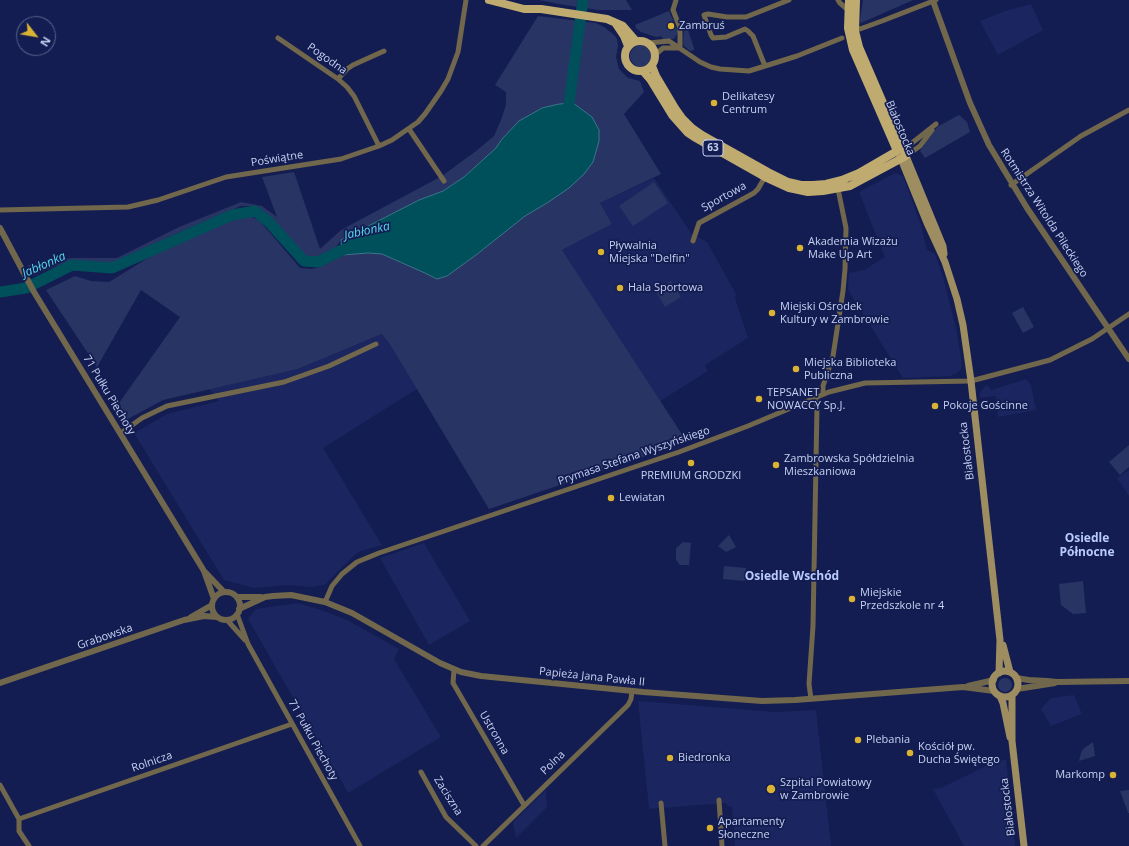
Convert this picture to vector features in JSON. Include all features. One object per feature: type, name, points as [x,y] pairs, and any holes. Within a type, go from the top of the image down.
[{"type":"main road","points":[[489,0],[524,8],[596,16],[614,21],[623,26],[636,41]]},
{"type":"main road","points":[[510,0],[541,9]]},
{"type":"main road","name":"Białostocka","points":[[849,0],[848,28],[853,50],[900,149]]},
{"type":"main road","name":"Białostocka","points":[[856,0],[855,28],[859,47],[900,149],[927,223],[945,262],[957,299],[963,325],[971,382],[1000,640],[999,673]]},
{"type":"main road","name":"63","points":[[614,21],[624,36],[628,46],[625,54],[626,62],[631,68],[643,71],[650,79],[672,115],[688,133],[789,188],[823,191],[838,189],[862,180],[903,158]]},
{"type":"main road","points":[[628,46],[636,41],[645,41],[653,46],[656,58],[652,66],[643,71]]},
{"type":"main road","name":"63","points":[[652,66],[656,76],[675,108],[692,128],[766,175],[802,185],[826,184],[842,180],[859,173],[900,149]]},
{"type":"main road","name":"Białostocka","points":[[1000,640],[1010,672]]},
{"type":"main road","points":[[1010,672],[1016,678],[1018,685],[1014,692],[1004,697],[997,693],[993,687],[994,680],[999,673],[1010,672]]},
{"type":"main road","name":"Białostocka","points":[[1014,692],[1012,741],[1024,846]]},
{"type":"main road","name":"Białostocka","points":[[997,693],[1003,703],[1012,741]]},
{"type":"street","name":"Poświątne","points":[[0,210],[128,207],[158,200],[226,178],[340,159],[378,146],[409,129],[418,122],[448,79],[458,52],[466,0]]},
{"type":"street","points":[[765,66],[753,36],[748,31],[745,29],[726,36],[713,38],[704,15],[746,17],[789,0]]},
{"type":"street","points":[[838,0],[848,10]]},
{"type":"street","points":[[855,28],[860,29],[934,0]]},
{"type":"street","name":"Rotmistrza Witolda Pileckiego","points":[[934,0],[977,123],[1012,185],[1129,359]]},
{"type":"street","points":[[675,2],[674,13],[680,28],[680,48]]},
{"type":"street","name":"Pogodna","points":[[278,38],[338,79],[347,87],[354,96],[378,146]]},
{"type":"street","points":[[649,43],[669,41],[700,62],[720,69],[749,71],[797,56],[842,38]]},
{"type":"street","points":[[656,54],[664,48],[680,48]]},
{"type":"street","points":[[338,79],[353,65],[384,51]]},
{"type":"street","points":[[1012,185],[1081,136],[1129,110]]},
{"type":"street","points":[[900,149],[912,143],[936,124],[920,146],[903,158]]},
{"type":"street","points":[[409,129],[444,181]]},
{"type":"street","name":"Sportowa","points":[[693,241],[699,223],[754,192],[766,175]]},
{"type":"street","points":[[823,394],[823,386],[833,356],[845,269],[846,228],[838,189]]},
{"type":"street","name":"71 Pułku Piechoty","points":[[0,228],[34,292],[204,571],[214,599]]},
{"type":"street","name":"Prymasa Stefana Wyszyńskiego","points":[[325,602],[342,574],[357,562],[378,553],[672,455],[748,426],[823,394],[865,383],[971,382],[1050,360],[1092,339],[1129,314]]},
{"type":"street","points":[[121,433],[142,418],[167,406],[284,382],[329,366],[376,344]]},
{"type":"street","points":[[811,699],[809,684],[813,626],[817,406],[815,397]]},
{"type":"street","name":"71 Pułku Piechoty","points":[[204,571],[224,592]]},
{"type":"street","points":[[237,597],[240,605],[238,612],[234,617],[227,620],[217,617],[212,610],[212,605],[214,599],[224,592],[231,593],[237,597],[264,597]]},
{"type":"street","name":"Papieża Jana Pawła II","points":[[238,612],[264,597],[291,595],[325,602],[352,613],[440,663],[461,672],[481,676],[632,691],[762,701],[963,688],[994,680]]},
{"type":"street","points":[[184,620],[212,605]]},
{"type":"street","name":"71 Pułku Piechoty","points":[[238,612],[248,644],[360,846]]},
{"type":"street","name":"Grabowska","points":[[0,683],[184,620],[204,616],[217,617]]},
{"type":"street","name":"71 Pułku Piechoty","points":[[227,620],[248,644]]},
{"type":"street","name":"Ustronna","points":[[454,670],[453,683],[524,805]]},
{"type":"street","points":[[1016,678],[1057,682],[1129,681]]},
{"type":"street","points":[[1014,692],[1057,682]]},
{"type":"street","name":"Papieża Jana Pawła II","points":[[963,688],[997,693]]},
{"type":"street","name":"Polna","points":[[483,846],[628,704],[631,699],[632,691]]},
{"type":"street","name":"Rolnicza","points":[[19,819],[292,724]]},
{"type":"street","name":"Zaciszna","points":[[421,772],[446,817],[476,846]]},
{"type":"street","points":[[0,785],[19,819],[20,831],[29,846]]},
{"type":"street","points":[[719,800],[722,846]]},
{"type":"street","points":[[661,803],[665,846]]},
{"type":"shaded area","points":[[539,0],[626,0],[632,10],[598,10]]},
{"type":"shaded area","points":[[863,0],[913,0],[861,23],[860,20]]},
{"type":"shaded area","points":[[1031,4],[1043,30],[998,55],[980,21],[1002,12]]},
{"type":"shaded area","points":[[669,11],[678,32],[674,39],[663,39],[661,36],[656,37],[641,32],[636,28],[635,25]]},
{"type":"shaded area","points":[[538,16],[596,23],[604,27],[617,39],[618,46],[616,57],[619,69],[628,78],[640,81],[644,92],[624,114],[661,174],[600,203],[612,224],[562,250],[687,442],[489,509],[391,346],[382,334],[298,369],[163,400],[126,420],[119,403],[180,317],[141,290],[97,367],[46,290],[75,276],[91,281],[109,282],[156,253],[239,216],[248,215],[260,221],[300,268],[311,269],[320,267],[342,255],[368,253],[382,254],[437,279],[447,276],[525,216],[547,203],[592,117],[573,103],[502,139],[496,148],[464,177],[443,191],[419,200],[341,240],[329,254],[305,259],[259,208],[241,206],[112,263],[97,265],[75,261],[62,264],[33,276],[28,265],[71,258],[117,258],[179,227],[241,202],[262,206],[277,217],[262,177],[294,172],[320,249],[341,230],[442,176],[494,136],[506,105],[506,92],[495,85]]},
{"type":"shaded area","points":[[685,21],[694,48],[694,50],[690,51],[684,46],[683,43],[684,31],[681,22]]},
{"type":"shaded area","points":[[641,45],[649,48],[652,56],[649,64],[641,67],[633,64],[630,56],[633,48]]},
{"type":"shaded area","points":[[959,115],[967,122],[970,132],[925,158],[920,151],[937,127]]},
{"type":"shaded area","points":[[895,173],[903,176],[921,225],[927,250],[935,254],[943,277],[956,328],[962,363],[961,369],[957,373],[950,376],[903,378],[848,290],[849,273],[864,270],[885,257],[859,192]]},
{"type":"shaded area","points":[[654,178],[691,233],[707,242],[736,294],[735,298],[748,338],[705,365],[708,371],[660,401],[562,250],[612,224],[600,203]]},
{"type":"shaded area","points":[[654,182],[668,203],[633,226],[619,206]]},
{"type":"shaded area","points":[[671,281],[681,297],[665,307],[655,290]]},
{"type":"shaded area","points":[[1023,307],[1034,327],[1023,333],[1012,313]]},
{"type":"shaded area","points":[[382,334],[417,389],[323,448],[382,545],[358,552],[326,584],[314,587],[287,585],[254,588],[224,580],[134,433],[167,414],[219,401],[209,389],[298,369]]},
{"type":"shaded area","points":[[1026,379],[1031,385],[1036,410],[998,417],[996,396],[980,398],[980,393],[987,385],[992,390]]},
{"type":"shaded area","points":[[1129,445],[1129,467],[1120,475],[1109,462]]},
{"type":"shaded area","points":[[1129,470],[1129,496],[1117,478]]},
{"type":"shaded area","points":[[729,535],[736,547],[726,552],[718,546]]},
{"type":"shaded area","points":[[683,542],[691,543],[689,565],[680,565],[676,560],[676,548]]},
{"type":"shaded area","points":[[424,543],[470,621],[429,645],[380,558]]},
{"type":"shaded area","points":[[724,566],[746,568],[745,581],[723,579]]},
{"type":"shaded area","points":[[1083,581],[1086,613],[1073,614],[1061,605],[1059,584]]},
{"type":"shaded area","points":[[298,603],[349,621],[399,649],[394,659],[441,737],[348,793],[248,619],[256,609]]},
{"type":"shaded area","points":[[1002,678],[1008,678],[1012,682],[1012,688],[1008,692],[1002,692],[998,688],[998,682]]},
{"type":"shaded area","points":[[1074,695],[1082,714],[1051,726],[1041,709],[1051,698]]},
{"type":"shaded area","points":[[638,701],[775,712],[816,710],[831,846],[735,846],[732,807],[727,806],[726,803],[649,809]]},
{"type":"shaded area","points":[[1093,742],[1095,756],[1079,761],[1083,749]]},
{"type":"shaded area","points":[[1006,759],[1015,846],[964,846],[933,789],[941,788],[986,766]]},
{"type":"shaded area","points":[[546,790],[547,807],[516,838],[513,822]]},
{"type":"shaded area","points":[[1129,790],[1129,813],[1128,813],[1120,791]]},
{"type":"water","points":[[573,103],[592,117],[599,130],[599,141],[593,162],[584,174],[569,188],[525,216],[447,276],[437,279],[382,254],[368,253],[342,255],[341,240],[419,200],[443,191],[464,177],[496,148],[502,139],[519,121],[542,108],[559,104]]},
{"type":"waterway","name":"Jabłonka","points":[[567,118],[583,0]]},
{"type":"waterway","name":"Jabłonka","points":[[0,292],[26,288],[72,265],[112,268],[232,215],[255,211],[269,222],[304,261],[318,262],[342,250],[355,247]]},
{"type":"place","name":"Zambruś","points":[[671,26]]},
{"type":"place","name":"Delikatesy Centrum","points":[[714,103]]},
{"type":"place","name":"Akademia Wizażu Make Up Art","points":[[800,248]]},
{"type":"place","name":"Pływalnia Miejska \"Delfin\"","points":[[601,252]]},
{"type":"place","name":"Hala Sportowa","points":[[620,288]]},
{"type":"place","name":"Miejski Ośrodek Kultury w Zambrowie","points":[[772,313]]},
{"type":"place","name":"Miejska Biblioteka Publiczna","points":[[796,369]]},
{"type":"place","name":"TEPSANET NOWACCY Sp.J.","points":[[759,399]]},
{"type":"place","name":"Pokoje Gościnne","points":[[935,406]]},
{"type":"place","name":"PREMIUM GRODZKI","points":[[691,463]]},
{"type":"place","name":"Zambrowska Spółdzielnia Mieszkaniowa","points":[[776,465]]},
{"type":"place","name":"Lewiatan","points":[[611,498]]},
{"type":"place","name":"Miejskie Przedszkole nr 4","points":[[852,599]]},
{"type":"place","name":"Plebania","points":[[858,740]]},
{"type":"place","name":"Kościół pw. Ducha Świętego","points":[[910,753]]},
{"type":"place","name":"Biedronka","points":[[670,758]]},
{"type":"place","name":"Markomp","points":[[1113,775]]},
{"type":"place","name":"Szpital Powiatowy w Zambrowie","points":[[771,789]]},
{"type":"place","name":"Apartamenty Słoneczne","points":[[710,828]]},
{"type":"district","name":"Osiedle Północne","points":[[1087,546]]},
{"type":"district","name":"Osiedle Wschód","points":[[792,577]]}]
